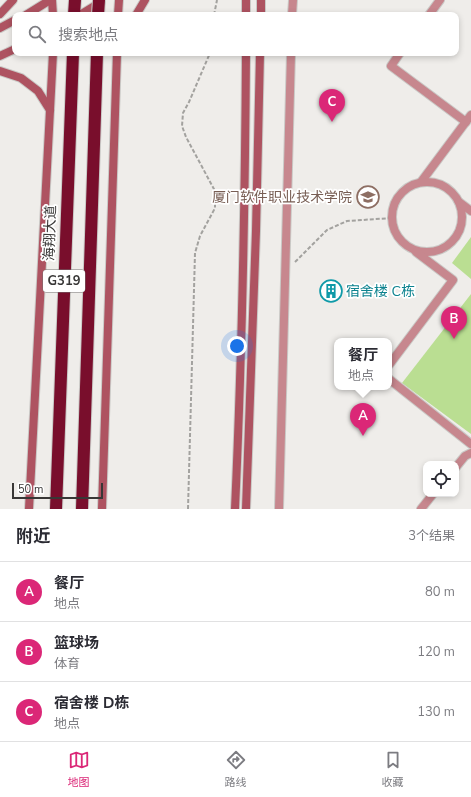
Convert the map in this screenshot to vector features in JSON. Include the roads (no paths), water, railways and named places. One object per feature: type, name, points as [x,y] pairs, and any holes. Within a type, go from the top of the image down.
[{"type":"highway","points":[[74,12],[75,0]]},
{"type":"highway","points":[[98,12],[99,0]]},
{"type":"highway","name":"海翔大道","points":[[56,509],[72,56]]},
{"type":"highway","name":"G319","points":[[82,509],[97,56]]},
{"type":"street","points":[[0,14],[13,0]]},
{"type":"street","points":[[31,12],[51,0],[53,12]]},
{"type":"street","points":[[85,12],[104,0]]},
{"type":"street","points":[[118,12],[119,0]]},
{"type":"street","points":[[138,12],[145,0]]},
{"type":"street","points":[[246,0],[246,12]]},
{"type":"street","points":[[261,0],[261,12]]},
{"type":"street","points":[[292,12],[293,0]]},
{"type":"street","points":[[431,12],[440,0]]},
{"type":"street","points":[[0,28],[12,22]]},
{"type":"street","points":[[0,56],[12,50]]},
{"type":"street","points":[[29,509],[53,56]]},
{"type":"street","points":[[102,509],[117,56]]},
{"type":"street","points":[[117,69],[120,56]]},
{"type":"street","points":[[235,509],[240,405],[246,56]]},
{"type":"street","points":[[246,509],[256,231],[260,56]]},
{"type":"street","points":[[279,509],[291,56]]},
{"type":"street","points":[[398,56],[391,66],[468,119],[421,182]]},
{"type":"street","points":[[0,71],[21,78],[38,91],[50,110]]},
{"type":"street","points":[[392,361],[453,280],[415,250],[404,245],[392,224],[392,213],[395,202],[402,193],[411,186],[421,182],[433,182],[452,192],[459,202],[471,211]]},
{"type":"street","points":[[415,250],[427,252],[439,250],[449,245],[457,236],[462,224],[462,212],[459,202]]},
{"type":"street","points":[[392,381],[471,444]]},
{"type":"street","points":[[459,463],[465,456],[471,453]]},
{"type":"street","points":[[421,509],[431,497]]},
{"type":"place","name":"宿舍楼 D栋","points":[[332,122]]},
{"type":"place","name":"厦门软件职业技术学院","points":[[368,197]]},
{"type":"place","name":"宿舍楼 C栋","points":[[331,291]]},
{"type":"place","name":"篮球场","points":[[454,339]]},
{"type":"place","name":"餐厅","points":[[363,436]]}]
